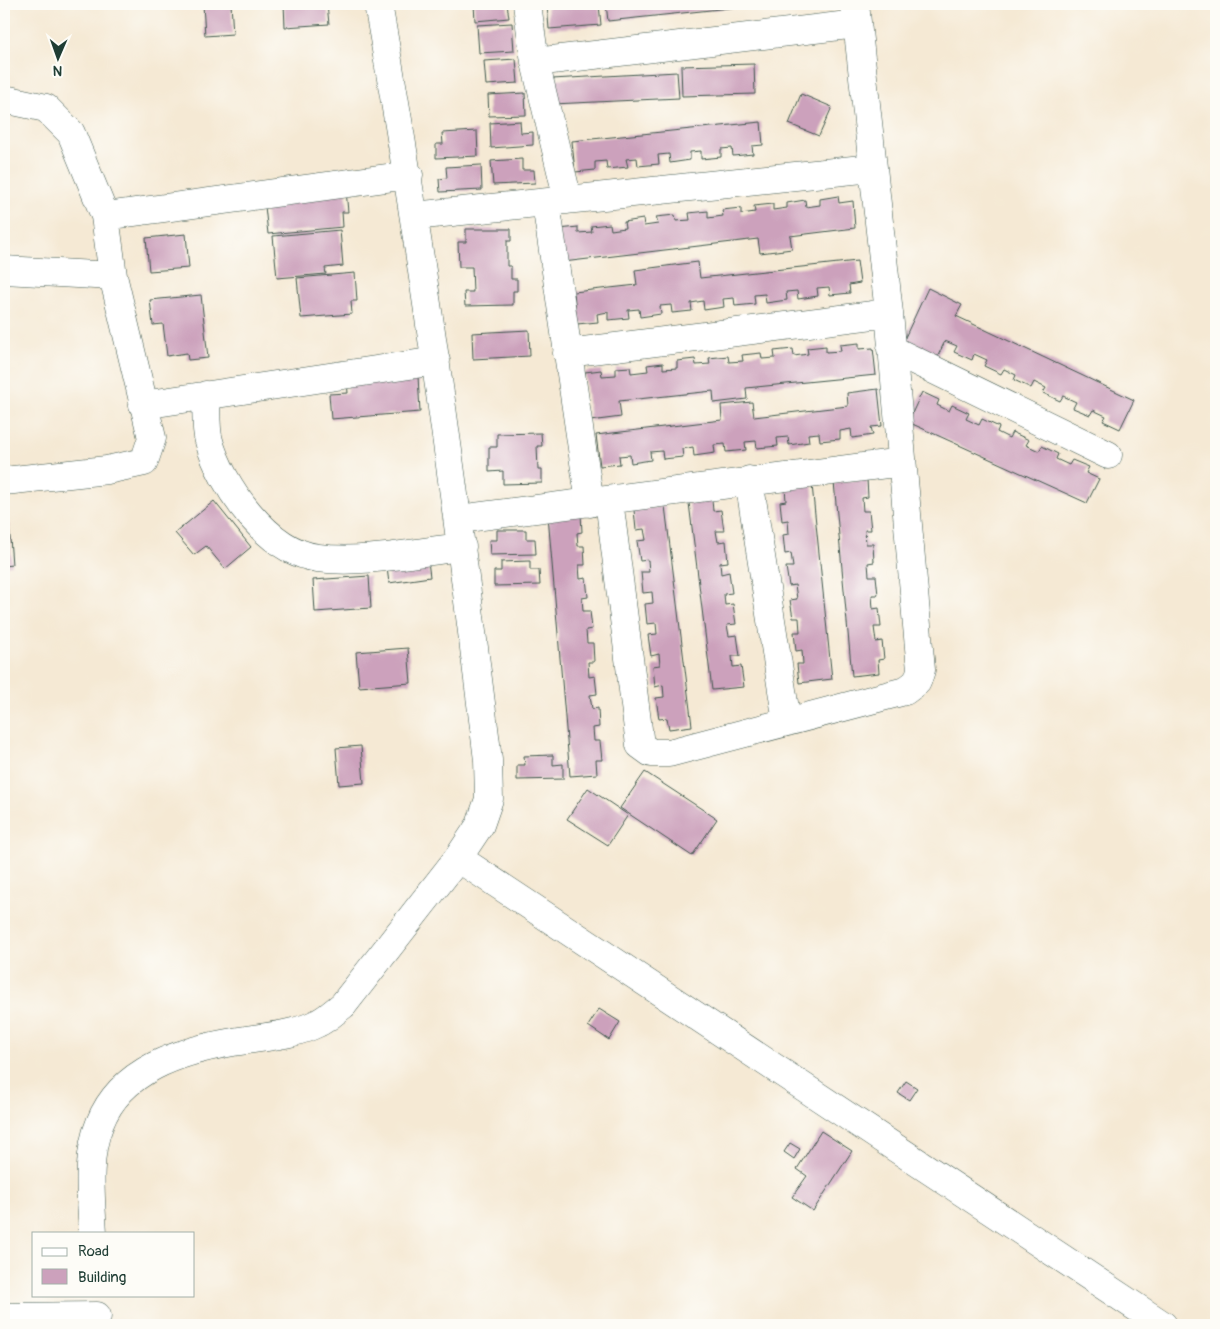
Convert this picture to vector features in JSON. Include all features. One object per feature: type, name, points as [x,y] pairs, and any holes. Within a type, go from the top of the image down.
[{"type":"street","points":[[93,1232],[91,1195],[93,1154],[99,1124],[122,1088],[153,1067],[197,1048],[288,1033],[318,1023],[343,1005],[458,858],[480,825],[489,799],[488,760],[459,519],[409,175],[378,4]]},
{"type":"street","points":[[527,4],[535,62],[557,202],[567,353],[599,502],[640,745],[651,753],[669,753],[905,691],[917,682],[921,670],[889,314],[856,14],[535,62]]},
{"type":"street","points":[[4,99],[46,108],[71,133],[105,216],[113,276],[152,438],[144,462],[107,470],[4,481]]},
{"type":"street","points":[[414,216],[872,168]]},
{"type":"street","points":[[105,216],[409,175]]},
{"type":"street","points":[[4,270],[113,276]]},
{"type":"street","points":[[567,353],[889,314]]},
{"type":"street","points":[[891,349],[1108,455]]},
{"type":"street","points":[[144,404],[436,361]]},
{"type":"street","points":[[206,395],[208,438],[218,469],[248,514],[288,548],[316,558],[350,559],[462,547]]},
{"type":"street","points":[[459,519],[599,502],[749,480],[902,462]]},
{"type":"street","points":[[749,480],[787,722]]},
{"type":"street","points":[[458,858],[1162,1325]]},
{"type":"street","points":[[4,1318],[97,1312]]},
{"type":"building","points":[[203,4],[231,4],[233,34],[205,36]]},
{"type":"building","points":[[284,4],[327,4],[329,24],[285,27]]},
{"type":"building","points":[[474,4],[507,4],[509,18],[475,21]]},
{"type":"building","points":[[547,4],[599,4],[601,25],[549,29]]},
{"type":"building","points":[[606,4],[757,4],[757,5],[608,21]]},
{"type":"building","points":[[512,23],[514,51],[479,53],[477,25]]},
{"type":"building","points":[[516,59],[518,83],[486,85],[484,61]]},
{"type":"building","points":[[754,64],[755,94],[682,96],[681,66]]},
{"type":"building","points":[[677,72],[679,98],[553,104],[552,79]]},
{"type":"building","points":[[525,93],[526,115],[489,116],[488,95]]},
{"type":"building","points":[[801,94],[832,107],[819,136],[789,124]]},
{"type":"building","points":[[520,121],[521,133],[533,132],[533,145],[491,148],[490,123]]},
{"type":"building","points":[[761,122],[763,145],[752,146],[753,154],[733,156],[732,148],[721,149],[721,157],[701,159],[701,151],[690,152],[690,160],[670,163],[669,154],[658,155],[659,164],[638,166],[637,158],[626,159],[628,167],[607,169],[606,161],[595,162],[595,170],[575,172],[572,141]]},
{"type":"building","points":[[477,131],[478,156],[436,158],[436,144],[443,144],[442,133]]},
{"type":"building","points":[[522,159],[522,170],[534,170],[535,183],[493,185],[491,161]]},
{"type":"building","points":[[481,165],[482,190],[440,192],[439,179],[447,178],[446,167]]},
{"type":"building","points":[[346,190],[348,212],[342,212],[343,227],[268,234],[264,197]]},
{"type":"building","points":[[838,196],[839,203],[853,201],[855,228],[790,236],[792,249],[760,253],[758,239],[563,262],[559,229],[578,227],[578,233],[592,232],[591,226],[610,224],[611,230],[625,228],[624,222],[643,219],[644,226],[658,224],[656,217],[675,215],[676,221],[690,220],[689,213],[708,211],[708,218],[723,216],[722,210],[741,208],[741,214],[755,212],[754,206],[773,204],[773,210],[787,208],[787,203],[805,200],[806,207],[820,205],[820,199]]},
{"type":"building","points":[[466,229],[511,229],[511,241],[507,241],[507,266],[511,266],[511,279],[517,279],[517,291],[513,291],[513,305],[465,306],[464,292],[473,292],[472,267],[459,267],[458,242],[466,242]]},
{"type":"building","points":[[340,230],[343,266],[325,268],[326,274],[277,278],[273,236]]},
{"type":"building","points":[[186,234],[189,268],[149,271],[146,238]]},
{"type":"building","points":[[857,261],[860,283],[849,285],[850,293],[830,295],[829,287],[817,288],[818,296],[798,299],[797,291],[786,292],[787,300],[766,303],[765,294],[754,295],[755,304],[735,306],[734,298],[723,299],[724,307],[704,310],[703,301],[691,303],[692,311],[672,313],[671,305],[660,306],[661,314],[640,317],[639,309],[628,310],[629,318],[608,320],[608,312],[597,314],[598,322],[577,324],[574,292],[637,285],[635,270],[698,262],[700,278]]},
{"type":"building","points":[[355,273],[357,301],[351,301],[352,314],[301,318],[297,278]]},
{"type":"building","points":[[928,288],[962,305],[956,316],[1134,400],[1120,429],[1103,421],[1106,416],[1093,410],[1090,415],[1073,408],[1076,402],[1063,396],[1060,401],[1043,393],[1046,388],[1034,382],[1031,388],[1014,380],[1016,375],[1004,369],[1001,374],[984,366],[987,360],[974,354],[972,360],[954,352],[957,346],[945,341],[936,360],[902,344]]},
{"type":"building","points":[[201,295],[208,358],[188,360],[187,353],[167,356],[163,324],[153,325],[150,300]]},
{"type":"building","points":[[529,330],[530,356],[473,359],[472,333]]},
{"type":"building","points":[[859,343],[859,349],[873,348],[876,375],[746,388],[747,399],[714,403],[713,391],[619,401],[621,417],[590,421],[585,372],[601,370],[602,376],[616,375],[616,368],[630,367],[631,373],[648,371],[647,365],[663,363],[663,369],[677,368],[677,361],[695,359],[696,365],[710,364],[709,358],[728,356],[729,362],[743,361],[742,355],[761,353],[762,359],[775,358],[774,351],[793,349],[794,356],[808,354],[807,348],[826,346],[826,352],[841,351],[840,345]]},
{"type":"building","points":[[418,376],[420,412],[331,419],[329,394],[348,393],[347,381]]},
{"type":"building","points":[[878,389],[882,426],[871,427],[873,435],[852,438],[851,429],[840,431],[840,439],[820,441],[819,433],[808,434],[809,442],[789,445],[788,437],[777,438],[778,446],[757,448],[756,441],[745,442],[746,450],[726,452],[725,444],[714,445],[715,453],[694,456],[693,447],[682,449],[683,457],[663,459],[662,451],[650,452],[651,460],[631,463],[630,455],[619,456],[620,464],[600,466],[596,435],[722,420],[721,405],[752,402],[754,417],[848,406],[847,393]]},
{"type":"building","points":[[922,392],[939,400],[937,405],[949,411],[952,405],[969,413],[966,419],[979,425],[982,419],[999,427],[997,432],[1009,438],[1012,432],[1029,440],[1026,445],[1039,451],[1042,446],[1058,454],[1056,459],[1069,465],[1072,460],[1089,467],[1086,473],[1099,479],[1087,503],[908,422]]},
{"type":"building","points":[[541,433],[542,446],[537,446],[538,470],[542,470],[542,483],[503,484],[503,471],[489,472],[489,447],[497,447],[497,434]]},
{"type":"building","points":[[867,479],[868,497],[862,498],[863,511],[869,511],[871,530],[865,530],[866,544],[873,544],[874,562],[868,563],[869,576],[876,576],[878,595],[872,595],[873,609],[879,608],[881,627],[874,627],[876,642],[882,641],[884,659],[878,660],[879,673],[852,676],[834,482]]},
{"type":"building","points":[[812,485],[832,679],[799,683],[797,664],[803,664],[802,650],[796,651],[794,632],[800,632],[799,618],[793,618],[790,600],[797,599],[795,585],[789,586],[786,567],[793,567],[791,553],[785,554],[783,535],[789,534],[788,520],[782,521],[780,502],[786,501],[785,488]]},
{"type":"building","points":[[712,500],[713,511],[721,510],[724,531],[716,531],[718,542],[726,541],[728,562],[720,563],[721,574],[729,572],[732,593],[724,594],[725,605],[733,604],[736,624],[727,625],[729,636],[737,635],[740,656],[732,656],[733,667],[741,666],[744,687],[712,690],[689,503]]},
{"type":"building","points":[[214,501],[251,547],[225,569],[206,546],[194,555],[175,533]]},
{"type":"building","points":[[665,506],[692,726],[669,729],[667,718],[659,719],[656,698],[664,697],[663,685],[655,687],[653,666],[660,665],[659,654],[651,656],[648,635],[657,634],[656,623],[647,624],[645,604],[653,603],[652,592],[643,593],[641,572],[649,572],[648,560],[640,561],[637,541],[646,540],[644,529],[636,530],[634,510]]},
{"type":"building","points":[[581,514],[582,532],[577,533],[578,546],[584,546],[585,565],[579,565],[580,579],[586,578],[588,597],[582,598],[583,611],[590,611],[592,629],[586,630],[587,643],[593,643],[594,662],[588,662],[589,677],[595,676],[597,694],[590,695],[592,709],[598,708],[599,727],[593,728],[594,741],[600,741],[602,760],[596,760],[597,774],[570,776],[548,516]]},
{"type":"building","points":[[4,524],[9,524],[12,565],[4,566]]},
{"type":"building","points":[[497,530],[526,530],[526,539],[535,539],[536,554],[490,555],[489,540],[497,540]]},
{"type":"building","points":[[428,561],[430,577],[389,583],[387,568]]},
{"type":"building","points":[[530,561],[530,570],[539,570],[540,585],[494,586],[494,571],[501,571],[501,562]]},
{"type":"building","points":[[369,576],[371,608],[315,612],[313,580]]},
{"type":"building","points":[[408,648],[411,683],[359,687],[356,652]]},
{"type":"building","points":[[361,746],[364,783],[339,785],[336,748]]},
{"type":"building","points":[[553,755],[553,765],[563,764],[563,779],[517,780],[517,765],[525,765],[524,756]]},
{"type":"building","points":[[645,772],[717,819],[692,856],[620,808]]},
{"type":"building","points":[[588,788],[628,815],[608,845],[567,819]]},
{"type":"building","points":[[599,1009],[620,1022],[609,1040],[588,1026]]},
{"type":"building","points":[[906,1081],[917,1088],[909,1100],[898,1093]]},
{"type":"building","points":[[821,1131],[852,1151],[813,1211],[792,1197],[807,1176],[797,1169]]},
{"type":"building","points":[[790,1143],[800,1149],[794,1159],[784,1152]]}]
